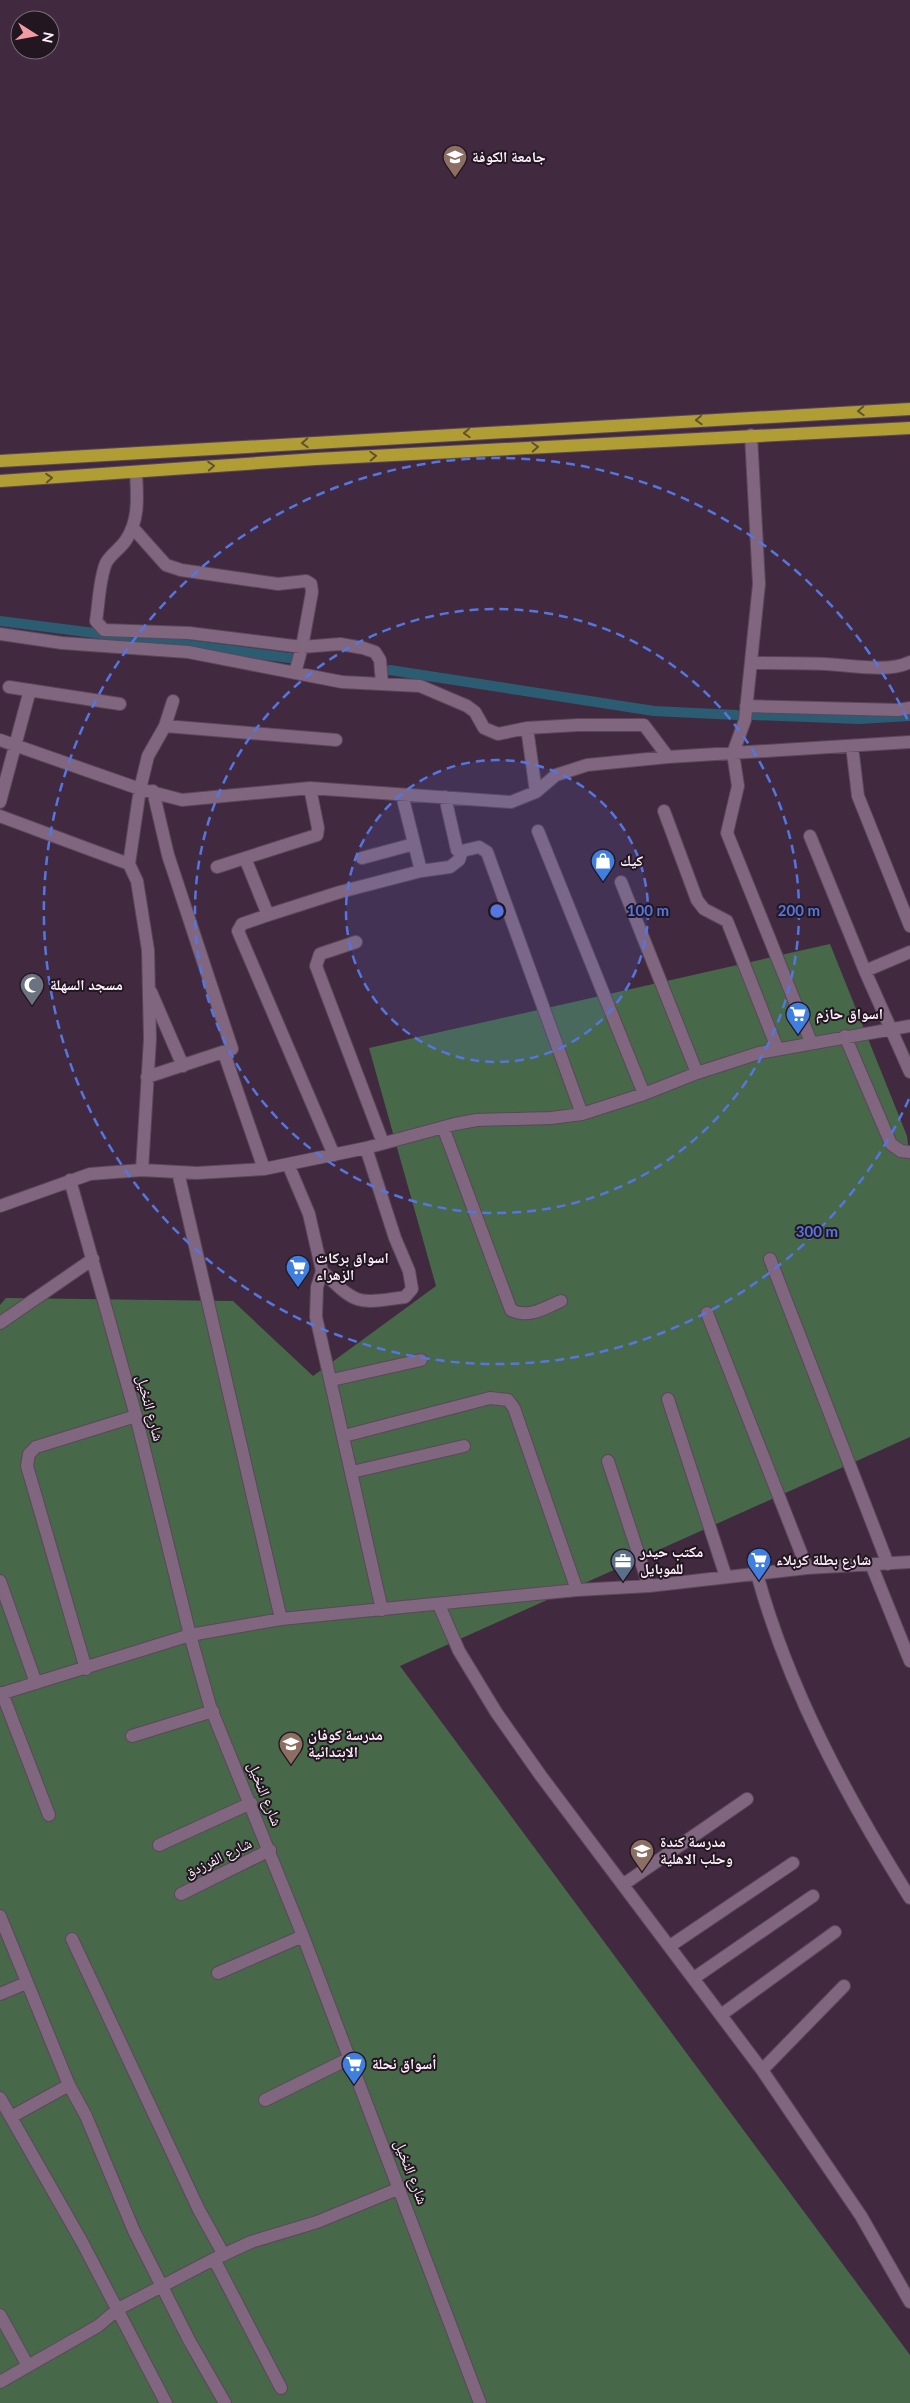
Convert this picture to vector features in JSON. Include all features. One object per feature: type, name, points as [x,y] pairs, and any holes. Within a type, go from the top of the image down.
[{"type":"main road","points":[[0,461],[910,409]]},
{"type":"main road","points":[[0,482],[316,459],[910,428]]},
{"type":"street","points":[[751,435],[759,584],[745,720],[733,753],[738,786],[727,833],[811,1042]]},
{"type":"street","points":[[136,472],[137,512],[134,528],[118,551],[107,561],[103,574],[96,621],[104,630],[189,633],[302,647],[340,644],[363,648],[375,652],[380,660],[382,683]]},
{"type":"street","points":[[134,528],[166,565],[181,570],[278,584],[306,581],[311,584],[312,592],[302,647],[295,673]]},
{"type":"street","points":[[0,634],[62,643],[188,652],[342,682],[420,686],[467,706],[475,712],[484,728],[498,734],[527,728],[608,723],[644,725],[668,757]]},
{"type":"street","points":[[751,662],[853,667],[902,666],[910,662]]},
{"type":"street","points":[[9,687],[120,704]]},
{"type":"street","points":[[0,802],[30,690]]},
{"type":"street","points":[[142,1170],[150,1040],[148,950],[144,911],[137,881],[129,864],[146,790],[148,756],[164,726],[173,701]]},
{"type":"street","points":[[746,706],[898,710],[910,708]]},
{"type":"street","points":[[164,726],[336,740]]},
{"type":"street","points":[[527,728],[536,792]]},
{"type":"street","points":[[0,740],[146,790],[182,800],[310,788],[512,802],[536,792],[556,775],[586,765],[668,757],[910,742]]},
{"type":"street","points":[[852,746],[858,796],[910,926]]},
{"type":"street","points":[[217,867],[317,835],[318,828],[310,788]]},
{"type":"street","points":[[146,790],[232,1049],[147,1077]]},
{"type":"street","points":[[402,795],[421,871]]},
{"type":"street","points":[[445,798],[455,847],[462,852]]},
{"type":"street","points":[[664,812],[697,900],[704,909],[727,921],[777,1048]]},
{"type":"street","points":[[0,816],[129,864]]},
{"type":"street","points":[[538,831],[644,1094]]},
{"type":"street","points":[[810,836],[865,971],[910,1072]]},
{"type":"street","points":[[362,858],[414,844]]},
{"type":"street","points":[[462,852],[479,847],[487,852],[582,1114]]},
{"type":"street","points":[[334,1155],[238,931],[242,924],[340,892],[421,871],[450,866],[459,860],[462,852]]},
{"type":"street","points":[[245,858],[268,915]]},
{"type":"street","points":[[621,882],[697,1072]]},
{"type":"street","points":[[356,942],[320,954],[316,966],[383,1143]]},
{"type":"street","points":[[865,971],[910,952]]},
{"type":"street","points":[[149,986],[183,1066]]},
{"type":"street","points":[[0,1206],[70,1180],[109,1171],[142,1170],[212,1173],[264,1169],[366,1148],[443,1126],[477,1120],[551,1118],[582,1114],[644,1094],[697,1072],[777,1048],[910,1026]]},
{"type":"street","points":[[845,1036],[891,1144],[901,1151],[910,1152]]},
{"type":"street","points":[[224,1053],[264,1169]]},
{"type":"street","points":[[443,1126],[511,1310],[516,1313],[530,1314],[561,1301]]},
{"type":"street","points":[[322,1271],[349,1298],[369,1302],[405,1297],[412,1289],[409,1272],[395,1238],[366,1148]]},
{"type":"street","points":[[288,1164],[309,1214],[322,1271],[318,1286],[316,1317],[332,1380],[382,1610]]},
{"type":"street","points":[[178,1172],[281,1619]]},
{"type":"street","name":"شارع النخيل","points":[[70,1180],[136,1416],[190,1635],[213,1711],[270,1850],[400,2188],[480,2403]]},
{"type":"street","points":[[0,1323],[93,1259]]},
{"type":"street","points":[[770,1259],[888,1564]]},
{"type":"street","points":[[707,1313],[807,1568]]},
{"type":"street","points":[[332,1380],[421,1360]]},
{"type":"street","points":[[344,1436],[490,1398],[508,1400],[514,1408],[577,1590]]},
{"type":"street","points":[[668,1399],[726,1577]]},
{"type":"street","points":[[86,1669],[27,1466],[29,1454],[36,1447],[136,1416]]},
{"type":"street","points":[[352,1472],[464,1446]]},
{"type":"street","points":[[608,1461],[649,1586]]},
{"type":"street","points":[[49,1815],[1,1694],[190,1635],[281,1619],[577,1590],[649,1586],[807,1568],[910,1562]]},
{"type":"street","points":[[871,1564],[910,1661]]},
{"type":"street","points":[[757,1574],[778,1643],[807,1713],[834,1766],[910,1898]]},
{"type":"street","points":[[0,1581],[36,1683]]},
{"type":"street","points":[[439,1605],[459,1651],[496,1712],[541,1776],[762,2070],[861,2216],[909,2297]]},
{"type":"street","points":[[132,1736],[213,1711]]},
{"type":"street","points":[[624,1884],[747,1799]]},
{"type":"street","points":[[159,1845],[251,1803]]},
{"type":"street","name":"شارع الفرزدق","points":[[181,1894],[270,1850]]},
{"type":"street","points":[[670,1946],[793,1863]]},
{"type":"street","points":[[694,1978],[813,1896]]},
{"type":"street","points":[[0,1916],[69,2085],[86,2116],[134,2231],[189,2340],[225,2403]]},
{"type":"street","points":[[721,2015],[835,1932]]},
{"type":"street","points":[[218,1973],[303,1936]]},
{"type":"street","points":[[72,1939],[281,2388]]},
{"type":"street","points":[[0,1994],[26,1982]]},
{"type":"street","points":[[762,2070],[844,1986]]},
{"type":"street","points":[[265,2100],[350,2058]]},
{"type":"street","points":[[11,2118],[69,2085]]},
{"type":"street","points":[[0,2098],[118,2310],[166,2403]]},
{"type":"street","points":[[0,2382],[27,2364],[98,2326],[118,2310],[219,2257],[251,2242],[341,2214],[400,2188]]},
{"type":"street","points":[[0,2315],[27,2364]]},
{"type":"green space","points":[[830,944],[907,1136],[910,1161],[910,1437],[400,1666],[910,2355],[910,2403],[0,2403],[0,1305],[6,1298],[233,1301],[313,1376],[436,1286],[369,1048]]},
{"type":"waterway","points":[[0,621],[290,658]]},
{"type":"waterway","points":[[390,670],[654,711],[737,715]]},
{"type":"waterway","points":[[753,715],[859,719],[910,716]]},
{"type":"place","name":"جامعة الكوفة","points":[[455,178]]},
{"type":"place","name":"كيك","points":[[603,882]]},
{"type":"place","name":"مسجد السهلة","points":[[32,1006]]},
{"type":"place","name":"اسواق حازم","points":[[798,1035]]},
{"type":"place","name":"اسواق بركات الزهراء","points":[[298,1288]]},
{"type":"place","name":"شارع بطلة كربلاء","points":[[759,1581]]},
{"type":"place","name":"مكتب حيدر للموبايل","points":[[623,1582]]},
{"type":"place","name":"مدرسة كوفان الابتدائية","points":[[291,1765]]},
{"type":"place","name":"مدرسة كندة وحلب الاهلية","points":[[642,1872]]},
{"type":"place","name":"أسواق نحلة","points":[[354,2085]]}]
